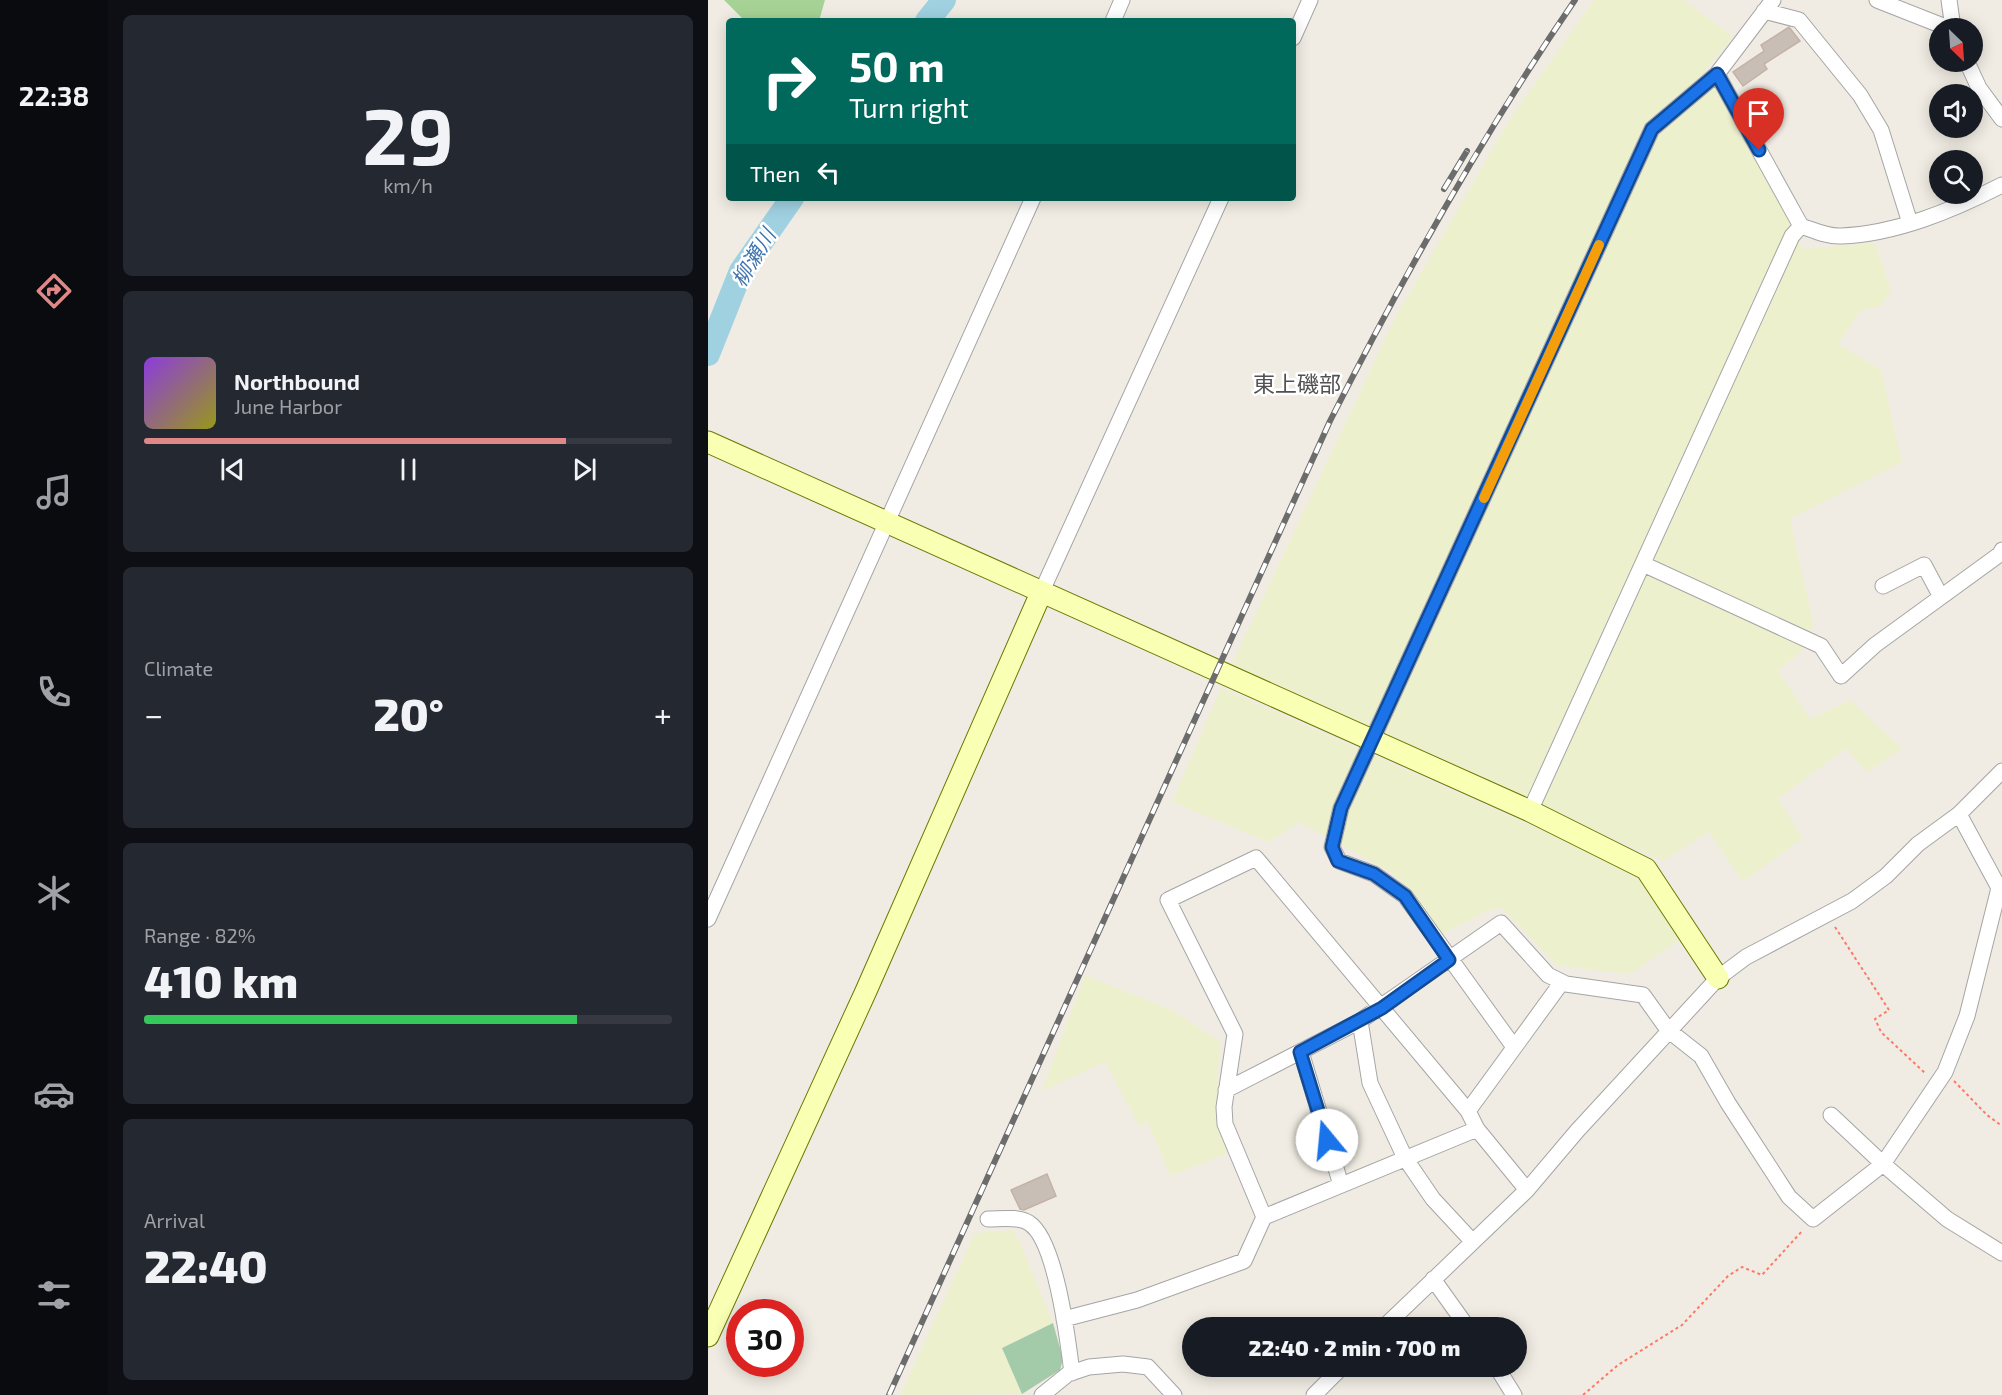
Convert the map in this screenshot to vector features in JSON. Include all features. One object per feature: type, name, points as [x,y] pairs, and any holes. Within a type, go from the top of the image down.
[{"type":"street","points":[[1114,18],[1122,0]]},
{"type":"street","points":[[1296,31],[1310,0]]},
{"type":"street","points":[[1877,0],[1929,21]]},
{"type":"street","points":[[1949,0],[1952,18]]},
{"type":"street","points":[[1514,1047],[1405,896],[1374,874],[1338,861],[1332,847],[1341,808],[1652,129],[1717,74],[1768,5],[1799,20],[1860,95],[1881,130],[1910,223]]},
{"type":"street","points":[[1971,72],[1978,88],[2002,118]]},
{"type":"street","points":[[1717,74],[1801,226],[1839,237],[1910,223],[1930,218],[2002,185]]},
{"type":"street","points":[[708,919],[1032,201]]},
{"type":"street","points":[[708,1336],[866,991],[1041,593],[1220,201]]},
{"type":"street","points":[[1530,811],[1792,236],[1801,226]]},
{"type":"street","points":[[708,442],[1530,811],[1646,869],[1718,978]]},
{"type":"street","points":[[1643,564],[1821,646],[1841,676],[1875,645],[2000,554],[2002,549]]},
{"type":"street","points":[[1883,586],[1924,565],[1941,597]]},
{"type":"street","points":[[1394,1317],[1527,1190],[1668,1030],[1718,978],[1746,957],[1826,916],[1886,876],[1918,844],[1959,814],[2002,771]]},
{"type":"street","points":[[1226,1090],[1360,1022],[1501,923],[1548,975],[1562,982],[1643,994],[1668,1030],[1701,1056],[1728,1103],[1789,1197],[1813,1219],[1883,1164],[1941,1078],[1967,1016],[1998,888],[1959,814]]},
{"type":"street","points":[[1264,1217],[1225,1124],[1226,1090],[1235,1034],[1168,900],[1256,858],[1468,1111],[1478,1129],[1527,1190]]},
{"type":"street","points":[[1468,1111],[1562,982]]},
{"type":"street","points":[[1360,1022],[1370,1083],[1405,1158],[1433,1199],[1472,1241]]},
{"type":"street","points":[[1300,1052],[1341,1185]]},
{"type":"street","points":[[1831,1115],[1947,1219],[2002,1253]]},
{"type":"street","points":[[1064,1319],[1137,1300],[1244,1261],[1264,1217],[1478,1129]]},
{"type":"street","points":[[988,1219],[1014,1219],[1029,1223],[1042,1238],[1049,1254],[1064,1319],[1072,1372]]},
{"type":"street","points":[[1433,1279],[1460,1317]]},
{"type":"street","points":[[1042,1395],[1072,1372],[1089,1367],[1123,1364],[1148,1367],[1174,1395]]},
{"type":"street","points":[[1314,1395],[1332,1377]]},
{"type":"street","points":[[1503,1377],[1514,1395]]},
{"type":"path","points":[[1826,916],[1890,1010],[1875,1019],[1881,1032],[2002,1126]]},
{"type":"path","points":[[1583,1395],[1618,1365],[1682,1325],[1728,1276],[1742,1267],[1762,1275],[1813,1219]]},
{"type":"green space","points":[[724,0],[825,0],[820,18],[742,18]]},
{"type":"green space","points":[[1594,0],[1684,0],[1733,37],[1705,70],[1793,225],[1803,249],[1875,243],[1891,290],[1881,306],[1861,310],[1838,344],[1881,370],[1902,462],[1790,519],[1813,623],[1804,649],[1778,671],[1810,719],[1850,700],[1902,749],[1867,772],[1846,748],[1778,799],[1803,838],[1743,882],[1709,832],[1663,861],[1231,666],[1393,322],[1508,122]]},
{"type":"green space","points":[[1221,688],[1636,872],[1680,940],[1630,974],[1556,965],[1501,907],[1488,911],[1443,934],[1410,889],[1391,872],[1299,822],[1269,842],[1172,802]]},
{"type":"green space","points":[[1085,975],[1174,1011],[1220,1042],[1216,1111],[1229,1153],[1170,1176],[1147,1121],[1140,1127],[1105,1062],[1042,1091]]},
{"type":"green space","points":[[1012,1230],[1020,1242],[1053,1323],[1002,1348],[1022,1394],[900,1395],[975,1233]]},
{"type":"green space","points":[[1053,1323],[1063,1359],[1060,1370],[1022,1394],[1002,1348]]},
{"type":"building","points":[[1789,27],[1800,41],[1764,64],[1767,69],[1743,86],[1733,72],[1764,51],[1761,45]]},
{"type":"building","points":[[1047,1174],[1056,1196],[1024,1210],[1020,1209],[1011,1190]]},
{"type":"waterway","name":"柳瀬川","points":[[929,18],[944,0]]},
{"type":"waterway","name":"柳瀬川","points":[[708,354],[741,271],[790,201]]},
{"type":"railway","points":[[889,1395],[1330,421],[1446,206],[1508,102],[1575,0]]},
{"type":"railway","points":[[1444,189],[1467,151]]},
{"type":"slow traffic","points":[[1484,498],[1599,245]]},
{"type":"district","name":"東上磯部","points":[[1297,384]]},
{"type":"route","points":[[1327,1140],[1300,1052],[1360,1022],[1449,960],[1405,896],[1374,874],[1338,861],[1332,847],[1341,808],[1652,129],[1717,74],[1759,150]]}]
